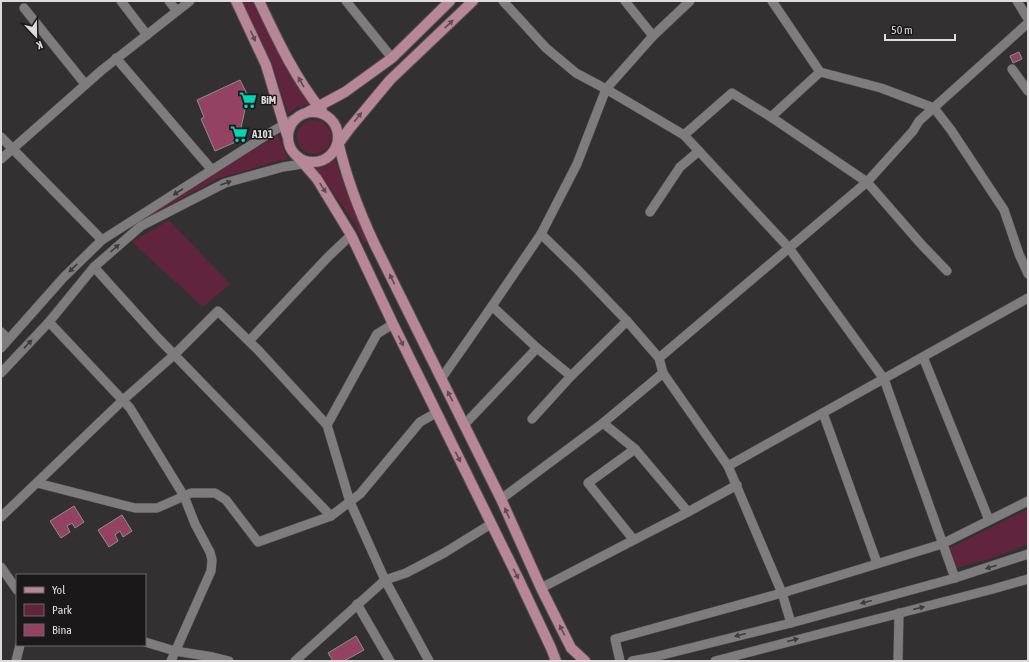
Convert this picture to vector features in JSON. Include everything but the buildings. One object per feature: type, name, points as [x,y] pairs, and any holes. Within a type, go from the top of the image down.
[{"type":"main road","points":[[236,1],[266,65],[290,147],[317,179],[351,236],[556,661]]},
{"type":"main road","points":[[259,1],[284,54],[309,95],[336,125],[338,133],[337,144],[363,220],[501,499],[541,588],[571,648],[585,661]]},
{"type":"main road","points":[[301,161],[315,162],[323,160],[330,155],[337,144],[390,80],[473,1]]},
{"type":"main road","points":[[287,135],[294,119],[301,114],[321,110],[392,58],[447,2]]},
{"type":"street","points":[[121,1],[147,35]]},
{"type":"street","points":[[168,1],[176,10]]},
{"type":"street","points":[[1,159],[116,58],[147,35],[176,10],[190,1]]},
{"type":"street","points":[[346,1],[392,58]]},
{"type":"street","points":[[502,1],[546,48],[576,72],[684,136],[789,248],[884,379],[955,578]]},
{"type":"street","points":[[625,1],[653,36]]},
{"type":"street","points":[[441,379],[540,234],[577,164],[606,89],[653,36],[690,1]]},
{"type":"street","points":[[772,1],[820,72],[881,88],[934,108],[951,130],[1004,210],[1019,254],[1028,274]]},
{"type":"street","points":[[1017,1],[1028,19]]},
{"type":"street","points":[[24,8],[85,84]]},
{"type":"street","points":[[659,358],[866,182],[913,131],[919,121],[1028,23]]},
{"type":"street","points":[[116,58],[212,170]]},
{"type":"street","points":[[1012,69],[1028,91]]},
{"type":"street","points":[[771,116],[820,72]]},
{"type":"street","points":[[684,136],[732,93],[771,116],[866,182],[921,244],[948,271]]},
{"type":"street","points":[[1,348],[64,277],[102,240],[294,119]]},
{"type":"street","points":[[1,137],[102,240]]},
{"type":"street","points":[[650,212],[680,167],[699,151]]},
{"type":"street","points":[[1,373],[49,322],[94,267],[141,226],[225,183],[301,161]]},
{"type":"street","points":[[540,234],[578,270],[627,321],[659,358],[663,373],[728,466],[782,593],[791,623]]},
{"type":"street","points":[[249,341],[327,258],[351,236]]},
{"type":"street","points":[[94,267],[174,355],[331,516]]},
{"type":"street","points":[[728,466],[1028,298]]},
{"type":"street","points":[[492,306],[537,348],[571,376]]},
{"type":"street","points":[[1,517],[123,400],[174,355],[218,311],[249,341],[327,425],[350,502],[385,580],[429,661]]},
{"type":"street","points":[[532,419],[571,376],[627,321]]},
{"type":"street","points":[[49,322],[130,408],[184,496],[195,524],[210,552],[212,560],[211,571],[171,661]]},
{"type":"street","points":[[327,425],[377,334],[393,324]]},
{"type":"street","points":[[1,332],[8,339]]},
{"type":"street","points":[[464,425],[537,348]]},
{"type":"street","points":[[923,357],[989,520]]},
{"type":"street","points":[[501,499],[603,422],[663,373]]},
{"type":"street","points":[[37,482],[135,508],[157,508],[191,493],[215,493],[226,500],[258,542],[331,516],[360,494],[420,422],[436,413]]},
{"type":"street","points":[[823,413],[878,563]]},
{"type":"street","points":[[603,422],[635,449],[688,512]]},
{"type":"street","points":[[633,540],[588,483],[635,449]]},
{"type":"street","points":[[541,588],[737,485]]},
{"type":"street","points":[[620,661],[615,639],[782,593],[942,544],[1028,501]]},
{"type":"street","points":[[295,661],[385,580],[406,572],[444,553],[491,524]]},
{"type":"street","points":[[632,661],[654,657],[791,623],[955,578],[1028,554]]},
{"type":"street","points":[[1,567],[16,589]]},
{"type":"street","points":[[715,661],[748,657],[899,613],[1028,579]]},
{"type":"street","points":[[357,604],[390,661]]},
{"type":"street","points":[[898,661],[899,613]]},
{"type":"street","points":[[146,642],[194,657],[212,656],[230,661]]},
{"type":"street","points":[[16,661],[20,646]]},
{"type":"green space","points":[[242,1],[252,1],[280,58],[309,104],[298,107],[288,114],[272,63]]},
{"type":"green space","points":[[314,120],[320,121],[326,125],[330,131],[330,143],[326,149],[320,153],[314,154],[308,153],[302,149],[298,143],[297,137],[298,131],[302,125],[308,121]]},
{"type":"green space","points":[[278,135],[288,160],[281,160],[217,179],[139,222],[138,218]]},
{"type":"green space","points":[[335,159],[345,189],[368,241],[364,243],[354,222],[316,168],[327,166]]},
{"type":"green space","points":[[169,220],[230,284],[203,307],[132,242]]},
{"type":"green space","points":[[1028,509],[1028,544],[995,557],[957,568],[950,548]]},
{"type":"place","name":"BiM","points":[[248,100]]},
{"type":"place","name":"A101","points":[[239,134]]}]
